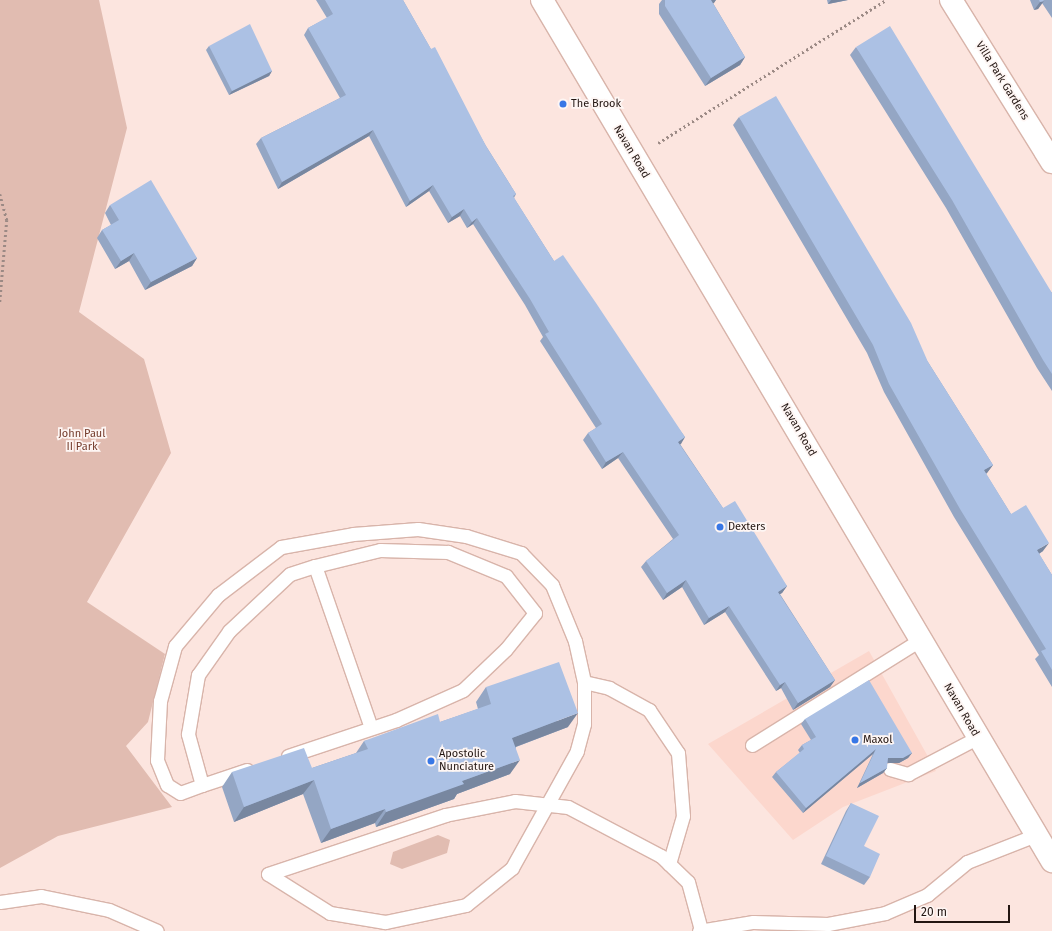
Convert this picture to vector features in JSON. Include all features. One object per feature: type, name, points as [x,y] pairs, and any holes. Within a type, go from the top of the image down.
[{"type":"main road","name":"Navan Road","points":[[542,0],[634,158],[736,323],[920,640],[1052,861]]},
{"type":"main road","name":"Villa Park Gardens","points":[[951,0],[1052,162]]},
{"type":"lane","points":[[263,764],[180,793],[167,785],[157,760],[160,701],[175,646],[218,595],[281,547],[353,534],[418,529],[466,536],[521,553],[552,585],[575,641],[584,682],[584,724],[577,751],[549,805],[512,868],[466,905],[384,922],[330,913],[268,874],[445,815],[515,800],[549,805],[568,807],[604,824],[669,864],[688,882],[700,931],[753,922],[828,924],[885,913],[927,895],[967,862],[1036,834]]},
{"type":"lane","points":[[202,785],[188,734],[198,675],[235,626],[290,574],[315,566],[380,550],[448,552],[506,576],[535,613],[506,649],[462,690],[371,728],[278,759]]},
{"type":"lane","points":[[315,566],[371,728]]},
{"type":"lane","points":[[752,745],[920,640]]},
{"type":"lane","points":[[584,682],[621,694],[649,710],[678,753],[683,816],[669,864]]},
{"type":"lane","points":[[846,696],[852,683]]},
{"type":"lane","points":[[890,769],[908,774],[978,738]]},
{"type":"lane","points":[[0,902],[41,896],[109,910],[157,931]]},
{"type":"path","points":[[634,158],[886,0]]},
{"type":"path","points":[[0,194],[7,220],[0,302]]},
{"type":"shaded area","points":[[869,651],[936,771],[843,807],[793,840],[708,744]]},
{"type":"green space","name":"John Paul II Park","points":[[0,0],[99,0],[127,128],[79,312],[144,359],[171,453],[87,602],[165,654],[148,722],[126,746],[172,807],[58,836],[0,868]]},
{"type":"green space","points":[[438,835],[450,840],[447,853],[402,869],[390,864],[393,852]]},
{"type":"building","points":[[325,0],[403,0],[431,49],[435,47],[486,146],[516,194],[513,196],[554,261],[563,255],[596,303],[685,437],[678,442],[723,508],[735,501],[787,586],[778,592],[835,680],[798,703],[785,682],[780,685],[729,606],[709,618],[686,580],[667,593],[646,561],[679,535],[623,452],[606,462],[588,433],[602,424],[545,334],[549,332],[530,299],[477,218],[472,222],[464,209],[452,217],[433,185],[410,201],[373,130],[282,182],[261,138],[346,95],[308,28],[333,14]]},
{"type":"building","points":[[665,0],[711,0],[745,57],[711,78],[665,6]]},
{"type":"building","points":[[250,24],[272,71],[232,91],[209,46]]},
{"type":"building","points":[[890,26],[1052,293],[1052,374],[952,200],[856,47]]},
{"type":"building","points":[[776,96],[911,323],[928,362],[993,465],[984,470],[1011,514],[1026,505],[1049,543],[1037,550],[1052,575],[1052,670],[1041,651],[1046,649],[960,509],[889,384],[873,345],[739,117]]},
{"type":"building","points":[[151,180],[197,258],[151,282],[134,253],[121,261],[102,230],[119,220],[110,205]]},
{"type":"building","name":"Apostolic Nunciature","points":[[559,662],[578,713],[512,738],[520,760],[462,781],[464,784],[386,812],[385,809],[331,829],[314,780],[244,807],[232,772],[304,748],[312,768],[368,749],[364,741],[438,714],[440,722],[491,704],[486,687]]},
{"type":"building","name":"Maxol","points":[[869,680],[912,753],[903,758],[888,758],[887,768],[860,783],[876,749],[806,808],[776,772],[804,749],[802,745],[816,737],[805,719]]},
{"type":"building","points":[[851,803],[879,816],[864,846],[880,854],[870,877],[826,856]]},
{"type":"place","name":"The Brook","points":[[563,104]]},
{"type":"place","name":"Dexters","points":[[720,527]]},
{"type":"place","name":"Maxol","points":[[855,740]]},
{"type":"place","name":"Apostolic Nunciature","points":[[431,761]]}]
